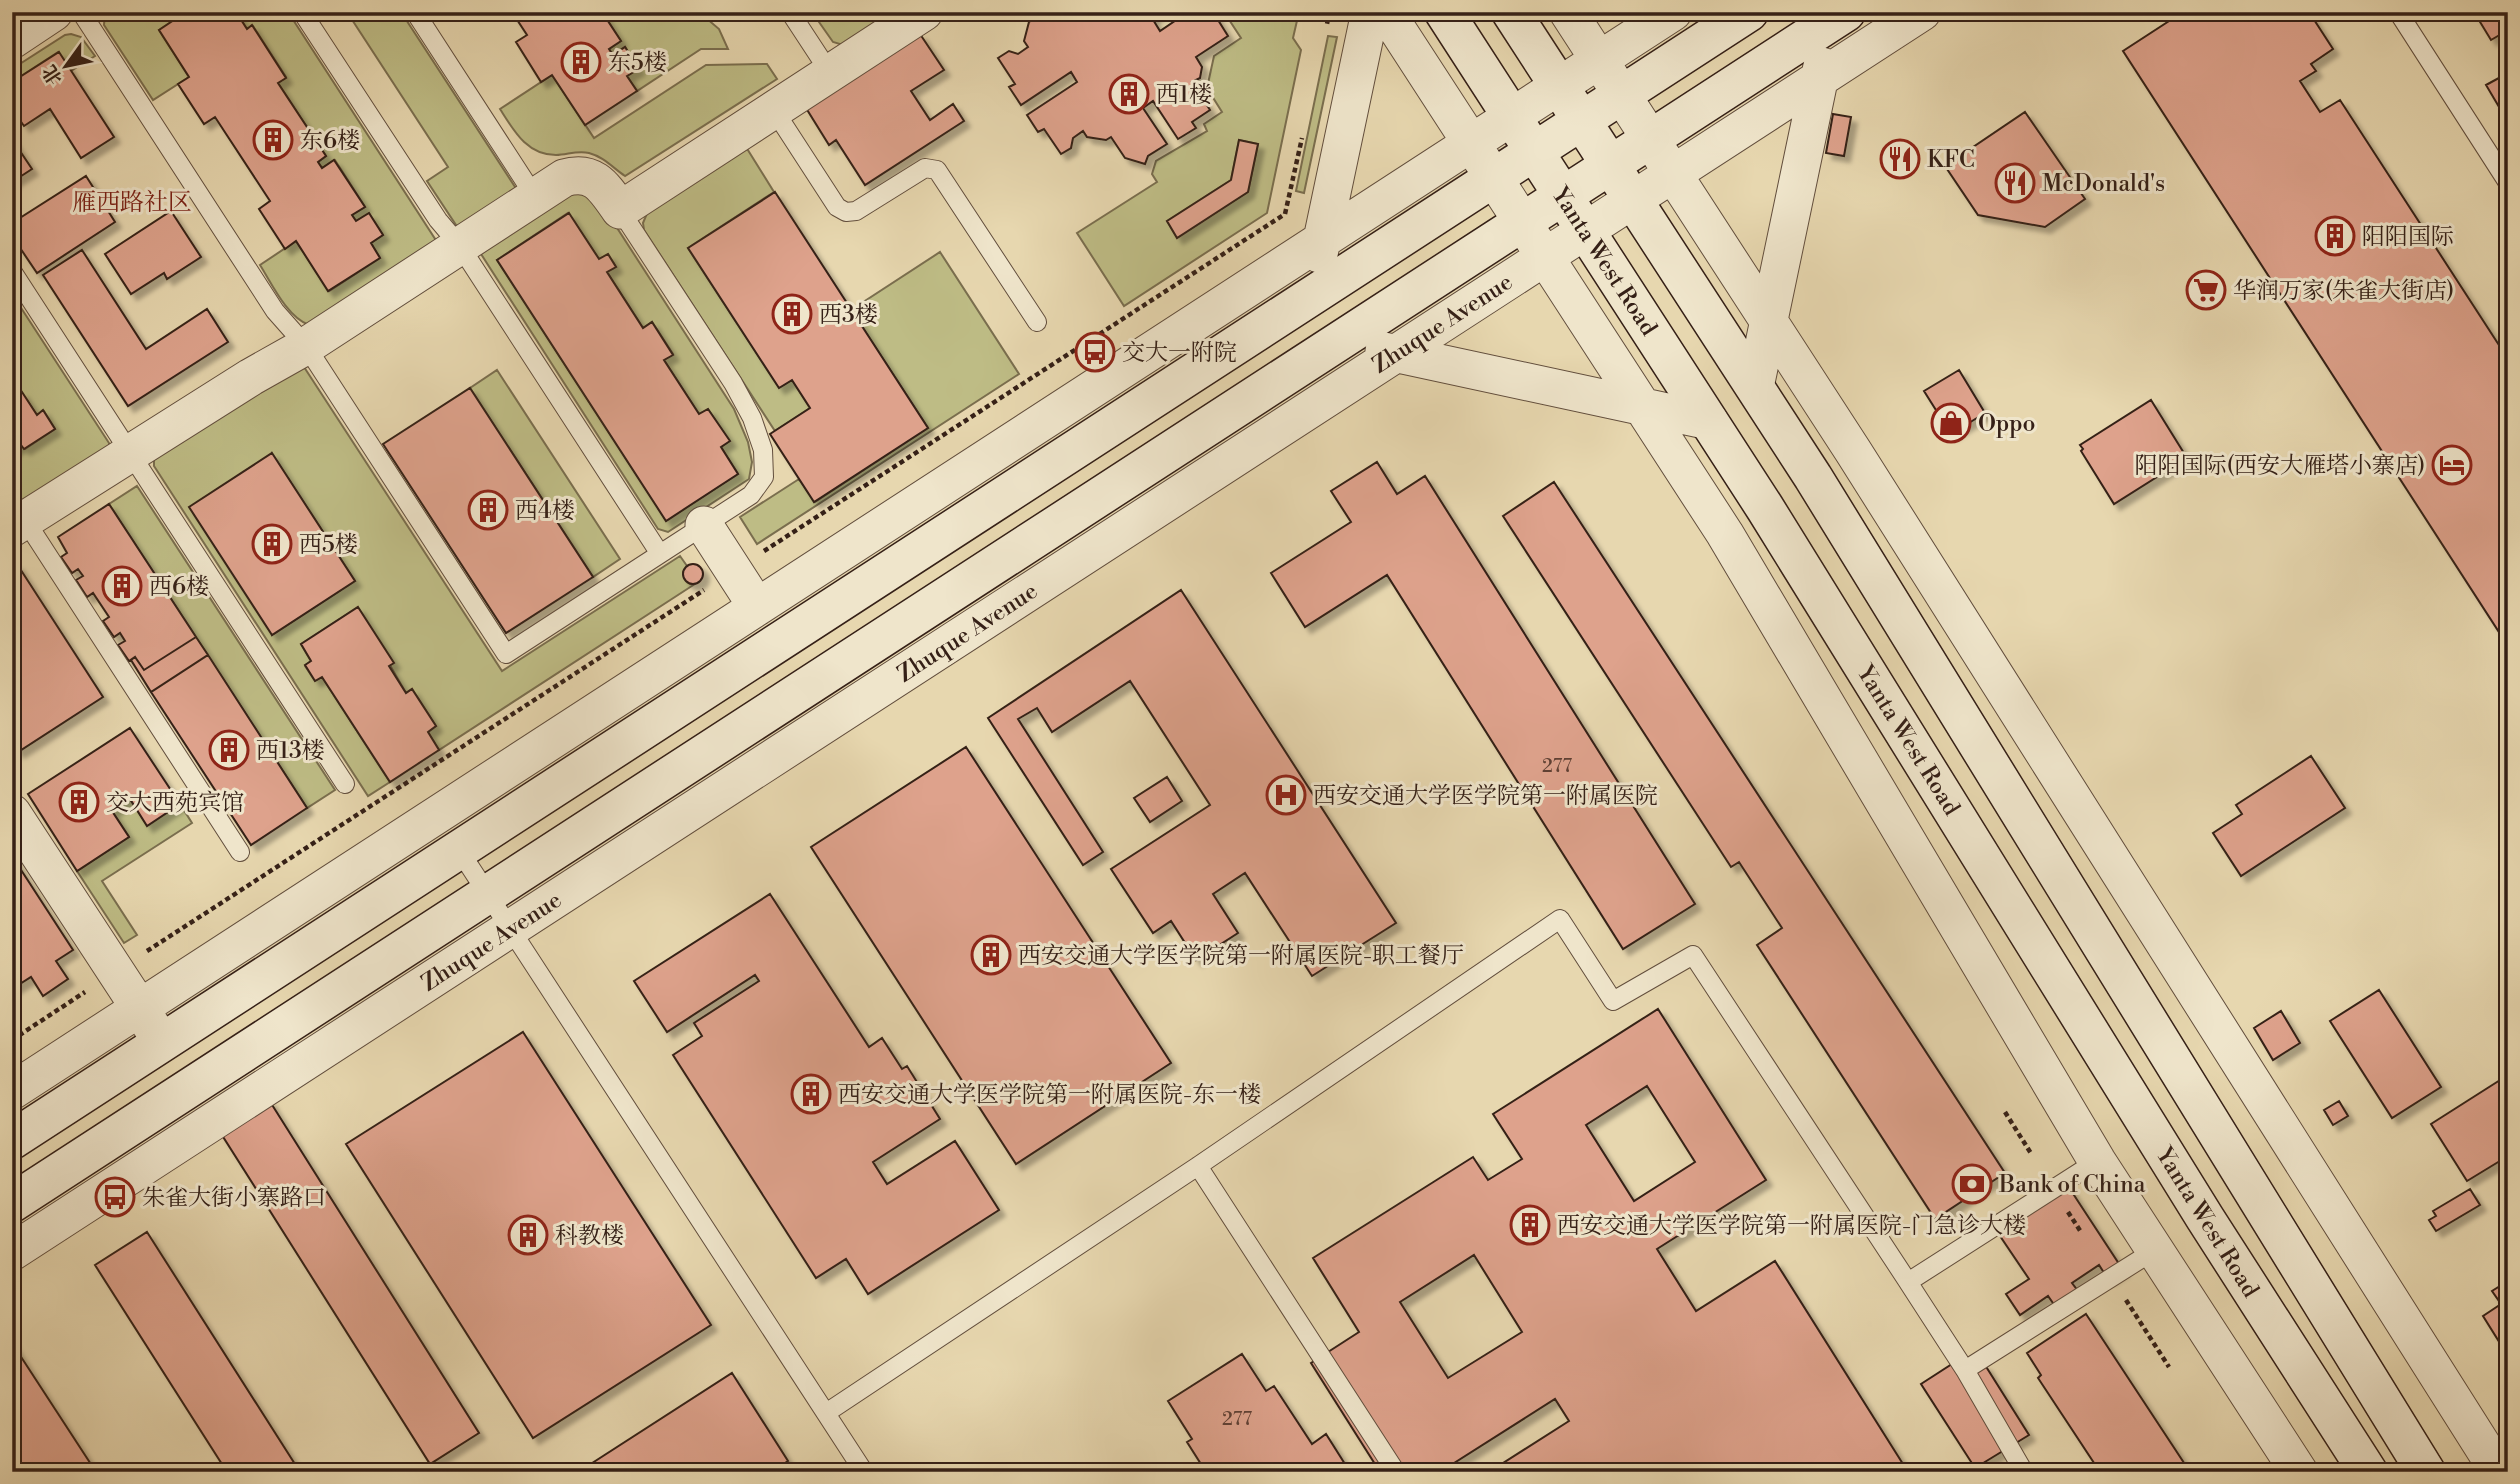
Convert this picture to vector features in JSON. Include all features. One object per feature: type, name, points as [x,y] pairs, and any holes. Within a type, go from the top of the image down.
[{"type":"main road","name":"Yanta West Road","points":[[1444,12],[1773,520],[2205,1218],[2368,1472]]},
{"type":"main road","points":[[1511,12],[1813,477],[2426,1472]]},
{"type":"main road","points":[[12,1140],[1749,12]]},
{"type":"main road","name":"Zhuque Avenue","points":[[12,1203],[1838,17]]},
{"type":"street","points":[[12,40],[54,12]]},
{"type":"street","points":[[18,524],[251,377],[306,346],[564,178],[579,173],[594,179],[607,191],[620,210],[924,12]]},
{"type":"street","points":[[1310,297],[1370,12]]},
{"type":"street","points":[[1386,12],[1725,534],[2097,1161],[2299,1472]]},
{"type":"street","points":[[1568,12],[1933,576],[2499,1472]]},
{"type":"street","points":[[12,1091],[1673,12]]},
{"type":"street","name":"Zhuque Avenue","points":[[12,1252],[1922,12]]},
{"type":"street","points":[[1755,387],[1819,79],[1838,17]]},
{"type":"street","points":[[1339,341],[1709,421]]},
{"type":"street","points":[[704,525],[757,607]]},
{"type":"street","points":[[12,813],[162,1043]]},
{"type":"lane","points":[[81,12],[275,311],[306,346],[506,654],[751,495],[764,477],[763,450],[752,418],[733,383],[620,210]]},
{"type":"lane","points":[[302,12],[438,220],[460,246],[660,554]]},
{"type":"lane","points":[[415,12],[535,197]]},
{"type":"lane","points":[[790,12],[830,74]]},
{"type":"lane","points":[[2398,12],[2508,183]]},
{"type":"lane","points":[[774,110],[842,211],[856,211],[919,170],[937,170],[1037,322]]},
{"type":"lane","points":[[12,271],[345,784]]},
{"type":"lane","points":[[18,524],[240,852]]},
{"type":"lane","points":[[459,850],[864,1472]]},
{"type":"lane","points":[[826,1413],[1198,1166],[1560,919],[1613,1002],[1693,955],[1965,1370],[2024,1472]]},
{"type":"lane","points":[[1908,1282],[2097,1161]]},
{"type":"lane","points":[[1198,1166],[1396,1472]]},
{"type":"lane","points":[[1965,1370],[2155,1250]]},
{"type":"path","points":[[2005,1112],[2032,1155]]},
{"type":"path","points":[[2066,1208],[2081,1232]]},
{"type":"path","points":[[2125,1299],[2169,1367]]},
{"type":"shaded area","points":[[105,12],[186,12],[159,30],[189,77],[153,100],[104,25]]},
{"type":"shaded area","points":[[236,12],[288,12],[439,245],[309,325],[287,308],[260,265],[296,241],[329,291],[380,258],[371,243],[383,235],[369,213],[356,221],[352,215],[365,207],[335,160],[322,168],[318,162],[326,156],[278,83],[286,77],[253,26],[247,29]]},
{"type":"shaded area","points":[[347,12],[401,12],[519,193],[460,231],[427,181],[448,167]]},
{"type":"shaded area","points":[[602,12],[699,12],[719,29],[728,49],[701,49],[637,91],[627,76],[639,68],[625,47],[613,55],[609,49],[621,41]]},
{"type":"shaded area","points":[[812,12],[898,12],[843,45],[833,42]]},
{"type":"shaded area","points":[[1224,12],[1299,12],[1293,38],[1301,50],[1267,213],[1124,306],[1077,233],[1157,182],[1152,174],[1156,161],[1207,131],[1204,124],[1222,112],[1207,88],[1214,56],[1241,38]],"holes":[[[1239,140],[1258,144],[1248,192],[1177,237],[1167,221],[1231,180]]]},
{"type":"shaded area","points":[[65,35],[81,37],[95,56],[71,71],[58,52],[12,82],[12,69]]},
{"type":"shaded area","points":[[1328,36],[1337,37],[1304,193],[1296,191]]},
{"type":"shaded area","points":[[767,64],[777,79],[625,176],[604,160],[589,153],[556,155],[537,151],[522,140],[500,109],[552,75],[594,138],[706,65]]},
{"type":"shaded area","points":[[746,147],[774,192],[688,248],[779,388],[792,380],[810,408],[775,431],[644,230],[643,223],[648,211]]},
{"type":"shaded area","points":[[577,186],[610,217],[734,409],[748,442],[752,462],[749,479],[668,532],[658,529],[481,254]],"holes":[[[568,213],[599,259],[608,254],[616,267],[607,272],[643,328],[652,322],[673,354],[664,360],[699,414],[708,409],[729,441],[721,447],[738,474],[666,520],[497,260]]]},
{"type":"shaded area","points":[[940,252],[1019,374],[757,544],[740,517],[799,479],[815,502],[928,428],[851,310]]},
{"type":"shaded area","points":[[12,294],[109,443],[110,450],[12,513],[12,451],[21,445],[25,449],[55,429],[44,411],[37,415],[22,393],[12,399]]},
{"type":"shaded area","points":[[304,367],[502,671],[680,556],[687,566],[683,572],[685,579],[690,584],[698,582],[439,750],[428,732],[436,726],[412,689],[406,693],[357,608],[301,644],[311,661],[305,666],[315,681],[322,677],[390,782],[368,796],[154,466],[154,455]],"holes":[[[272,454],[355,581],[272,635]]]},
{"type":"shaded area","points":[[497,370],[620,559],[593,577],[470,388]]},
{"type":"shaded area","points":[[137,486],[335,790],[307,808],[109,504]]},
{"type":"shaded area","points":[[130,799],[147,825],[180,804],[192,823],[102,881],[137,935],[124,943],[77,871],[129,837],[112,811]]},
{"type":"building","name":"东6楼","points":[[186,12],[236,12],[247,29],[252,25],[286,78],[278,83],[326,156],[318,162],[322,168],[334,160],[365,207],[352,215],[356,221],[369,213],[383,235],[371,243],[380,258],[328,291],[296,241],[285,249],[259,209],[270,201],[215,117],[204,124],[178,84],[189,77],[159,30]]},
{"type":"building","name":"东5楼","points":[[512,12],[602,12],[621,41],[609,49],[613,55],[625,47],[639,69],[627,76],[637,91],[585,125],[552,75],[541,82],[516,42],[527,35]]},
{"type":"building","name":"西1楼","points":[[1030,12],[1160,12],[1152,18],[1160,31],[1188,12],[1213,12],[1228,36],[1196,57],[1202,67],[1200,78],[1192,82],[1210,110],[1192,122],[1196,128],[1178,139],[1153,101],[1143,108],[1167,144],[1148,156],[1145,164],[1125,158],[1111,137],[1106,140],[1087,137],[1083,131],[1073,138],[1071,148],[1061,154],[1044,129],[1038,132],[1027,115],[1077,82],[1071,72],[1021,105],[1009,87],[1015,84],[998,58],[1009,51],[1018,54],[1028,47],[1024,41],[1029,22],[1034,19]]},
{"type":"building","name":"阳阳国际","points":[[2183,12],[2309,12],[2333,49],[2311,64],[2316,71],[2300,81],[2320,112],[2340,100],[2508,359],[2508,646],[2123,51]]},
{"type":"building","points":[[2474,12],[2508,12],[2508,30],[2491,40]]},
{"type":"building","points":[[920,34],[944,70],[911,91],[930,120],[953,104],[964,121],[865,185],[836,140],[829,145],[806,108]]},
{"type":"building","points":[[59,52],[114,137],[81,158],[50,109],[24,126],[12,109],[12,82]]},
{"type":"building","points":[[2508,73],[2508,122],[2486,85]]},
{"type":"building","name":"McDonald's","points":[[2025,112],[2085,199],[2045,227],[1978,215],[1945,166]]},
{"type":"building","points":[[1833,114],[1851,117],[1844,156],[1826,153]]},
{"type":"building","points":[[12,139],[32,169],[12,182]]},
{"type":"building","points":[[1239,140],[1258,144],[1248,192],[1177,238],[1167,221],[1231,180]]},
{"type":"building","points":[[86,176],[115,222],[37,273],[12,236],[12,223]]},
{"type":"building","name":"西3楼","points":[[775,192],[928,428],[814,502],[770,434],[810,408],[792,380],[779,388],[688,248]]},
{"type":"building","points":[[171,211],[201,257],[167,279],[164,273],[131,294],[105,254]]},
{"type":"building","points":[[569,213],[599,259],[608,254],[616,267],[607,272],[643,328],[652,322],[673,355],[664,360],[699,414],[708,409],[730,441],[721,447],[738,474],[666,521],[497,260]]},
{"type":"building","points":[[82,250],[146,349],[207,309],[228,342],[128,406],[43,275]]},
{"type":"building","points":[[1959,370],[1985,413],[1951,434],[1924,391]]},
{"type":"building","name":"西4楼","points":[[470,388],[593,577],[506,633],[383,444]]},
{"type":"building","points":[[22,392],[37,415],[43,410],[55,429],[24,449],[21,445],[12,451],[12,399]]},
{"type":"building","points":[[2151,400],[2187,458],[2114,504],[2081,451],[2083,449],[2080,445]]},
{"type":"building","name":"西5楼","points":[[272,453],[355,581],[272,635],[189,507]]},
{"type":"building","points":[[1377,462],[1397,494],[1425,476],[1695,904],[1623,949],[1387,575],[1305,627],[1271,573],[1351,522],[1331,491]]},
{"type":"building","points":[[1554,482],[2005,1173],[1935,1219],[1757,945],[1782,928],[1739,862],[1731,867],[1503,516]]},
{"type":"building","name":"西6楼","points":[[109,504],[196,637],[144,670],[135,657],[129,661],[118,645],[125,641],[120,633],[114,637],[103,621],[109,617],[93,593],[87,597],[76,580],[83,576],[78,569],[72,573],[61,557],[67,553],[58,537]]},
{"type":"building","points":[[17,564],[103,697],[18,752],[12,743],[12,567]]},
{"type":"building","points":[[693,564],[700,567],[703,574],[700,581],[693,584],[686,581],[683,574],[686,567]]},
{"type":"building","points":[[1181,590],[1396,923],[1312,976],[1245,873],[1213,894],[1238,933],[1196,960],[1171,921],[1153,933],[1111,869],[1210,805],[1130,681],[1052,732],[1037,708],[1018,719],[1103,852],[1083,865],[988,718]]},
{"type":"building","points":[[358,607],[394,663],[389,666],[406,693],[412,689],[436,726],[428,732],[439,750],[390,782],[322,677],[315,681],[305,665],[311,661],[301,644]]},
{"type":"building","points":[[196,637],[208,655],[151,692],[131,660],[135,657],[144,670]]},
{"type":"building","name":"西13楼","points":[[208,655],[307,808],[251,845],[151,692]]},
{"type":"building","name":"交大西苑宾馆","points":[[130,728],[180,804],[147,826],[130,799],[112,811],[129,837],[77,871],[28,794]]},
{"type":"building","name":"西安交通大学医学院第一附属医院-职工餐厅","points":[[966,747],[1171,1063],[1016,1164],[811,847]]},
{"type":"building","points":[[2311,756],[2345,808],[2241,876],[2213,833],[2242,814],[2236,805]]},
{"type":"building","points":[[1167,777],[1182,801],[1150,822],[1134,798]]},
{"type":"building","points":[[12,856],[73,950],[56,961],[68,979],[43,996],[31,977],[12,989]]},
{"type":"building","name":"西安交通大学医学院第一附属医院-东一楼","points":[[770,894],[869,1047],[882,1038],[902,1069],[907,1066],[940,1119],[873,1162],[887,1184],[955,1141],[999,1210],[868,1294],[846,1259],[816,1278],[673,1055],[702,1036],[694,1023],[759,981],[755,975],[667,1032],[634,981]]},
{"type":"building","points":[[2379,990],[2441,1087],[2392,1118],[2330,1021]]},
{"type":"building","name":"西安交通大学医学院第一附属医院-门急诊大楼","points":[[1658,1009],[1766,1180],[1657,1249],[1696,1311],[1775,1261],[1908,1472],[1489,1472],[1569,1421],[1555,1399],[1451,1465],[1456,1472],[1445,1472],[1444,1469],[1440,1472],[1380,1472],[1311,1363],[1359,1332],[1313,1258],[1473,1157],[1488,1180],[1522,1159],[1493,1114]],"holes":[[[1647,1086],[1695,1162],[1634,1201],[1586,1125]],[[1474,1255],[1522,1332],[1448,1378],[1400,1302]]]},
{"type":"building","points":[[2281,1011],[2300,1043],[2273,1060],[2254,1028]]},
{"type":"building","name":"科教楼","points":[[523,1032],[711,1325],[533,1438],[346,1144]]},
{"type":"building","points":[[2508,1075],[2508,1156],[2467,1181],[2431,1124]]},
{"type":"building","points":[[269,1100],[479,1433],[430,1464],[220,1132]]},
{"type":"building","points":[[2339,1101],[2348,1116],[2333,1125],[2324,1110]]},
{"type":"building","points":[[2068,1186],[2123,1270],[2108,1279],[2099,1265],[2072,1283],[2078,1291],[2055,1306],[2048,1296],[2020,1315],[2006,1294],[2029,1279],[1998,1233]]},
{"type":"building","points":[[2470,1189],[2480,1205],[2436,1231],[2429,1220],[2436,1216],[2433,1211]]},
{"type":"building","points":[[147,1232],[300,1472],[227,1472],[95,1265]]},
{"type":"building","points":[[2508,1281],[2508,1356],[2483,1316],[2501,1304],[2492,1291]]},
{"type":"building","points":[[2086,1314],[2190,1472],[2100,1472],[2038,1378],[2041,1375],[2027,1353]]},
{"type":"building","points":[[12,1343],[96,1472],[12,1472]]},
{"type":"building","points":[[1242,1354],[1266,1391],[1274,1386],[1312,1444],[1326,1434],[1350,1472],[1206,1472],[1187,1442],[1192,1439],[1168,1401]]},
{"type":"building","points":[[1952,1364],[1985,1365],[2029,1435],[1975,1468],[1921,1384]]},
{"type":"building","points":[[732,1373],[788,1461],[771,1472],[589,1472],[586,1467]]},
{"type":"place","name":"东5楼","points":[[581,62]]},
{"type":"place","name":"西1楼","points":[[1129,94]]},
{"type":"place","name":"东6楼","points":[[273,140]]},
{"type":"place","name":"KFC","points":[[1900,159]]},
{"type":"place","name":"McDonald's","points":[[2015,183]]},
{"type":"place","name":"阳阳国际","points":[[2335,236]]},
{"type":"place","name":"华润万家(朱雀大街店)","points":[[2206,290]]},
{"type":"place","name":"西3楼","points":[[792,314]]},
{"type":"place","name":"交大一附院","points":[[1095,352]]},
{"type":"place","name":"Oppo","points":[[1951,423]]},
{"type":"place","name":"阳阳国际(西安大雁塔小寨店)","points":[[2452,465]]},
{"type":"place","name":"西4楼","points":[[488,510]]},
{"type":"place","name":"西5楼","points":[[272,544]]},
{"type":"place","name":"西6楼","points":[[122,586]]},
{"type":"place","name":"西13楼","points":[[229,750]]},
{"type":"place","name":"西安交通大学医学院第一附属医院","points":[[1286,795]]},
{"type":"place","name":"交大西苑宾馆","points":[[79,802]]},
{"type":"place","name":"西安交通大学医学院第一附属医院-职工餐厅","points":[[991,955]]},
{"type":"place","name":"西安交通大学医学院第一附属医院-东一楼","points":[[811,1094]]},
{"type":"place","name":"Bank of China","points":[[1972,1184]]},
{"type":"place","name":"朱雀大街小寨路口","points":[[115,1197]]},
{"type":"place","name":"西安交通大学医学院第一附属医院-门急诊大楼","points":[[1530,1225]]},
{"type":"place","name":"科教楼","points":[[528,1235]]},
{"type":"district","name":"雁西路社区","points":[[132,202]]}]
